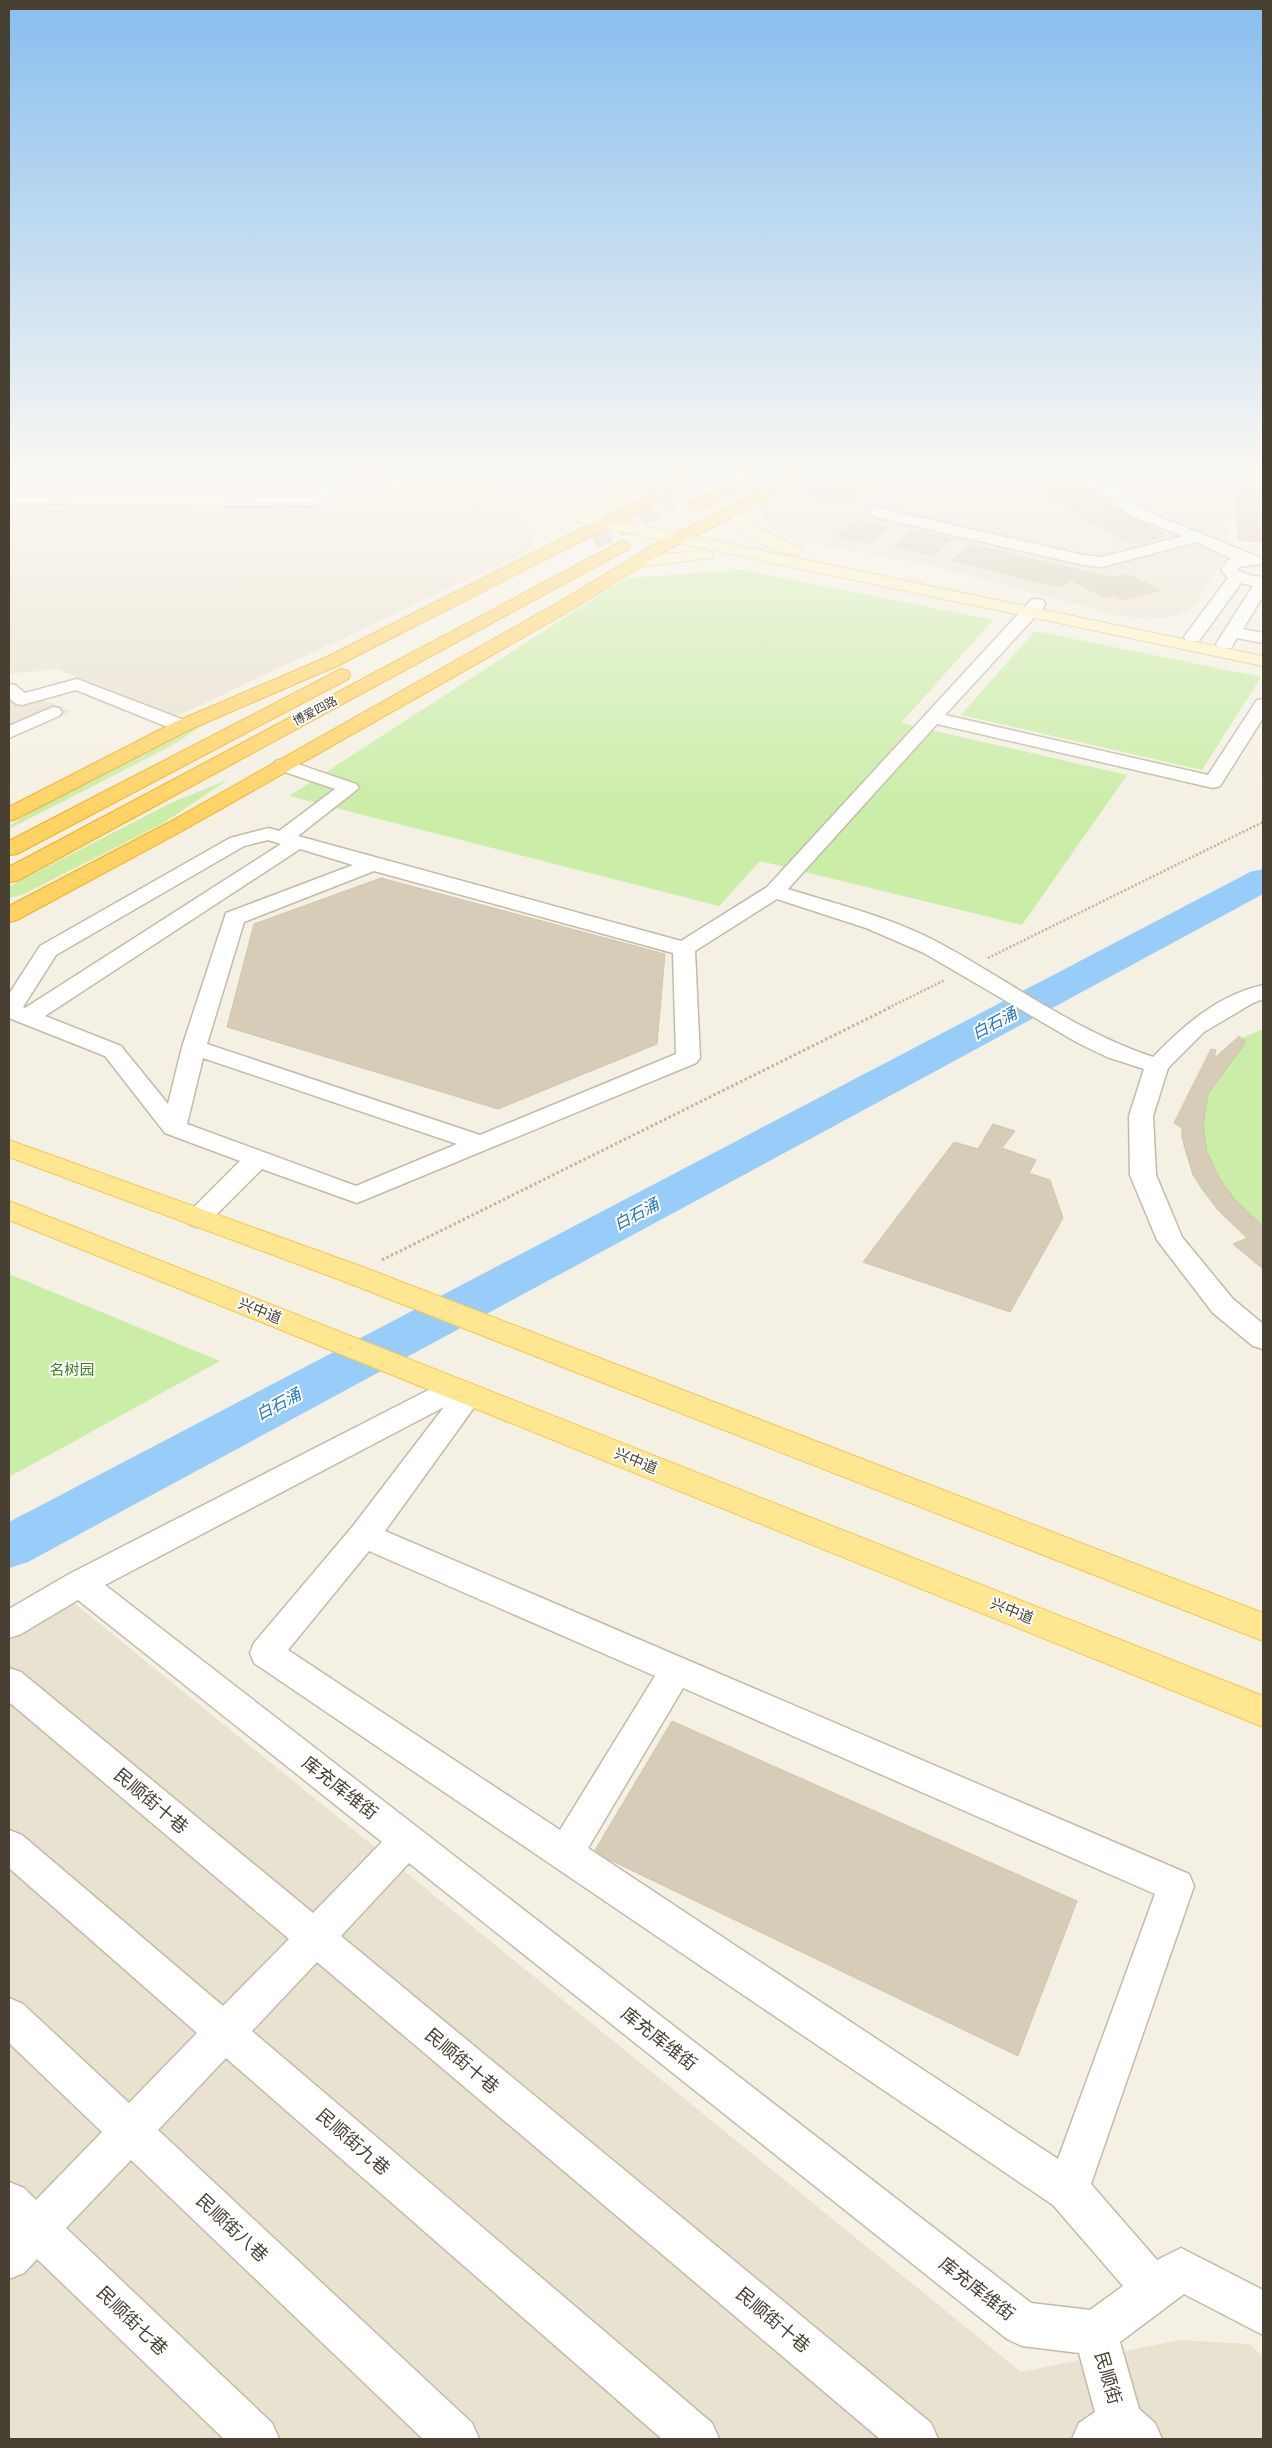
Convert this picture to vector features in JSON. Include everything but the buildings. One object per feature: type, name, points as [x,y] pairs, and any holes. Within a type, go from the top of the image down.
[{"type":"highway","points":[[9,815],[182,726],[333,661],[478,586]]},
{"type":"highway","name":"博爱四路","points":[[9,850],[508,586]]},
{"type":"highway","name":"博爱四路","points":[[9,876],[547,586]]},
{"type":"highway","points":[[9,915],[175,828],[283,764],[423,687],[597,586]]},
{"type":"highway","points":[[9,833],[160,756],[219,718],[314,673],[333,661]]},
{"type":"highway","points":[[244,750],[284,740],[365,700],[423,687]]},
{"type":"main road","points":[[9,1148],[353,1274],[1263,1627]]},
{"type":"main road","name":"兴中道","points":[[9,1210],[1263,1712]]},
{"type":"street","points":[[919,586],[1193,637],[1263,638]]},
{"type":"street","points":[[942,586],[1263,661]]},
{"type":"street","points":[[1193,637],[1230,586]]},
{"type":"street","points":[[1228,638],[1261,586]]},
{"type":"street","points":[[684,949],[688,1058],[357,1195],[174,1128],[113,1051],[10,1010],[48,951],[237,842],[269,834],[684,949],[774,891],[1033,608]]},
{"type":"street","points":[[1228,638],[1263,652]]},
{"type":"street","points":[[9,689],[22,700],[77,684],[182,726]]},
{"type":"street","points":[[933,718],[1213,782],[1263,704]]},
{"type":"street","points":[[9,733],[52,712]]},
{"type":"street","points":[[27,1017],[290,840],[349,788],[283,764]]},
{"type":"street","points":[[174,1128],[194,1047],[234,918],[373,864]]},
{"type":"street","points":[[774,891],[874,922],[932,948],[1052,1020],[1115,1052],[1157,1066]]},
{"type":"street","points":[[1263,992],[1245,998],[1196,1027],[1157,1066],[1141,1116],[1143,1175],[1170,1240],[1223,1306],[1263,1339]]},
{"type":"street","points":[[194,1047],[481,1144]]},
{"type":"street","points":[[198,1218],[258,1158]]},
{"type":"street","points":[[462,1392],[364,1535],[266,1654],[1068,2190],[1154,2289]]},
{"type":"street","points":[[9,1625],[80,1583],[462,1392]]},
{"type":"street","points":[[364,1535],[1176,1886],[1068,2190]]},
{"type":"street","name":"库充库维街","points":[[80,1583],[1022,2324],[1096,2333]]},
{"type":"street","points":[[564,1853],[676,1670]]},
{"type":"street","name":"民顺街十巷","points":[[9,1682],[915,2439]]},
{"type":"street","points":[[18,2230],[130,2131],[407,1841]]},
{"type":"street","name":"民顺街九巷","points":[[9,1846],[696,2439]]},
{"type":"street","name":"民顺街八巷","points":[[9,2017],[456,2439]]},
{"type":"street","name":"民顺街七巷","points":[[18,2230],[256,2439]]},
{"type":"street","points":[[1096,2333],[1181,2269],[1263,2312]]},
{"type":"street","name":"民顺街","points":[[1096,2333],[1118,2433]]},
{"type":"path","points":[[353,1274],[971,972],[1263,822]]},
{"type":"shaded area","points":[[9,586],[453,586],[177,716],[57,669],[9,674]]},
{"type":"shaded area","points":[[1009,586],[1206,586],[1191,609],[1178,616],[1151,619],[1119,616]]},
{"type":"shaded area","points":[[9,699],[17,705],[43,700],[72,711],[9,739]]},
{"type":"shaded area","points":[[74,1603],[1021,2372],[1180,2340],[1249,2344],[1263,2356],[1263,2439],[9,2439],[9,1641]]},
{"type":"green space","points":[[613,586],[824,586],[993,620],[901,723],[1127,775],[1022,925],[760,861],[719,906],[289,796]]},
{"type":"green space","points":[[1035,631],[1261,677],[1202,770],[961,715]]},
{"type":"green space","points":[[221,712],[175,744],[9,829],[9,826],[47,802]]},
{"type":"green space","points":[[229,779],[162,824],[22,895],[9,898],[9,887],[25,878],[171,803]]},
{"type":"green space","points":[[1263,1030],[1263,1269],[1233,1244],[1247,1238],[1217,1208],[1197,1183],[1186,1156],[1182,1137],[1182,1119],[1186,1101],[1193,1085],[1203,1070],[1230,1045],[1246,1036]]},
{"type":"green space","name":"名树园","points":[[9,1274],[220,1361],[9,1477]]},
{"type":"waterway","name":"白石涌","points":[[9,1547],[1263,880]]}]
